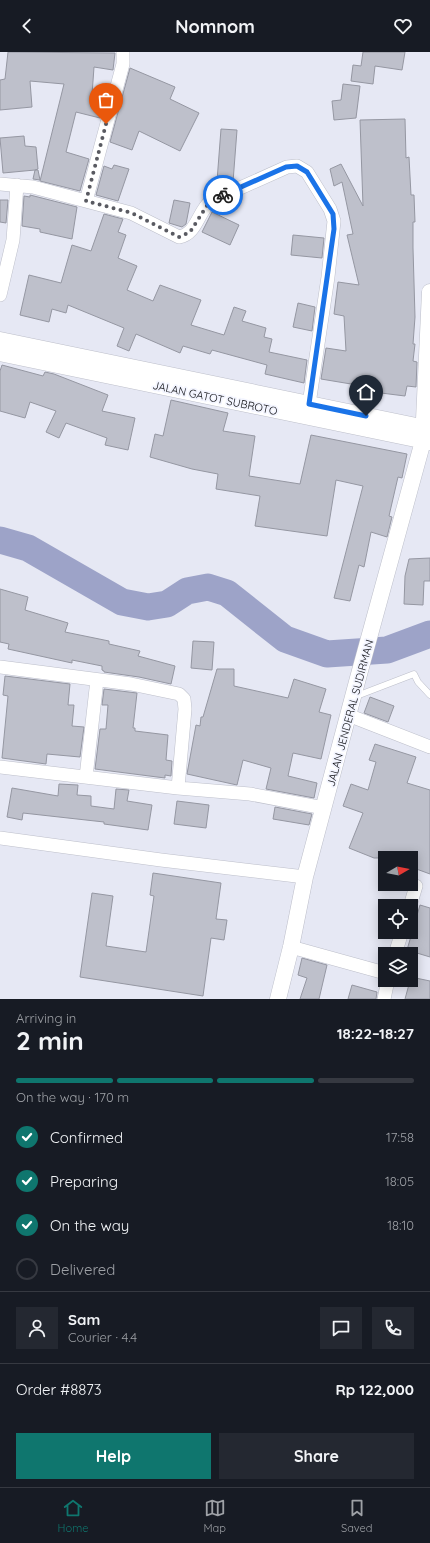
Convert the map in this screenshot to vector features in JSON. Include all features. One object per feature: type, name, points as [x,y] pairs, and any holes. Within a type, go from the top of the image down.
[{"type":"street","points":[[86,201],[123,64],[123,52]]},
{"type":"street","points":[[0,184],[33,187],[132,213],[179,237],[190,232],[203,209],[211,201],[286,167],[294,166],[304,169],[333,214],[334,229],[309,404]]},
{"type":"street","points":[[0,295],[13,240],[17,185]]},
{"type":"street","name":"JALAN JENDERAL SUDIRMAN","points":[[278,999],[291,947],[305,876],[358,678],[427,435],[430,292]]},
{"type":"street","name":"JALAN GATOT SUBROTO","points":[[0,340],[72,362],[427,435]]},
{"type":"street","name":"JALAN GATOT SUBROTO","points":[[0,353],[72,362],[309,404],[427,435]]},
{"type":"street","points":[[0,667],[173,692],[182,696],[185,703],[185,719],[178,788]]},
{"type":"street","points":[[86,777],[97,680]]},
{"type":"street","points":[[348,715],[430,747]]},
{"type":"street","points":[[0,767],[178,788],[250,794],[324,808]]},
{"type":"street","points":[[0,838],[161,860],[305,876]]},
{"type":"street","points":[[291,947],[378,971]]},
{"type":"street","points":[[384,999],[387,987]]},
{"type":"lane","points":[[353,697],[414,674],[418,682],[430,695]]},
{"type":"building","points":[[8,52],[115,53],[113,70],[94,67],[92,95],[105,99],[100,118],[76,112],[66,152],[89,159],[80,191],[40,181],[64,84],[30,81],[32,107],[0,110],[0,80],[5,79]]},
{"type":"building","points":[[363,52],[405,52],[402,70],[375,66],[373,84],[351,81],[353,65],[361,66]]},
{"type":"building","points":[[130,68],[175,87],[170,99],[199,113],[180,151],[139,131],[132,150],[110,142]]},
{"type":"building","points":[[343,84],[360,86],[356,118],[334,120],[332,101],[341,100]]},
{"type":"building","points":[[405,119],[406,158],[409,157],[411,195],[414,195],[415,222],[413,222],[413,248],[415,317],[413,344],[415,344],[413,361],[417,362],[416,387],[407,386],[405,396],[381,393],[381,389],[321,379],[326,348],[346,351],[344,316],[334,314],[338,282],[359,285],[347,235],[353,234],[342,182],[334,186],[330,169],[341,164],[363,206],[360,120]]},
{"type":"building","points":[[221,129],[237,130],[233,182],[217,181]]},
{"type":"building","points":[[24,136],[25,146],[36,147],[38,169],[3,173],[0,138]]},
{"type":"building","points":[[114,165],[129,169],[118,201],[96,195],[104,166],[112,169]]},
{"type":"building","points":[[35,170],[38,170],[40,180],[33,179]]},
{"type":"building","points":[[30,195],[77,207],[72,239],[40,232],[40,229],[22,226],[24,196],[30,197]]},
{"type":"building","points":[[0,200],[8,200],[6,223],[0,222]]},
{"type":"building","points":[[174,200],[190,203],[186,224],[182,227],[169,223]]},
{"type":"building","points":[[212,212],[239,225],[230,245],[202,232]]},
{"type":"building","points":[[104,214],[123,219],[118,232],[126,235],[118,258],[137,266],[127,290],[153,301],[160,285],[201,300],[191,325],[224,335],[234,307],[246,311],[242,321],[266,328],[264,337],[272,339],[269,352],[307,360],[304,383],[265,374],[267,365],[212,350],[210,354],[183,346],[180,353],[136,334],[129,351],[117,346],[124,328],[68,305],[66,313],[52,309],[49,322],[20,315],[29,275],[61,283],[72,245],[91,251]]},
{"type":"building","points":[[293,235],[324,238],[322,258],[291,255]]},
{"type":"building","points":[[298,303],[315,307],[312,331],[293,327]]},
{"type":"building","points":[[2,365],[43,376],[45,372],[54,374],[108,395],[102,411],[135,418],[128,450],[105,445],[107,438],[66,423],[59,438],[46,432],[56,411],[30,402],[25,418],[0,411],[0,371]]},
{"type":"building","points":[[171,400],[228,413],[223,431],[255,436],[249,476],[300,484],[311,435],[407,454],[402,478],[398,477],[389,516],[392,517],[387,537],[371,532],[364,567],[359,565],[350,601],[334,598],[363,486],[336,480],[327,536],[255,526],[260,496],[216,489],[218,474],[192,469],[150,457],[155,434],[163,436]]},
{"type":"building","points":[[430,558],[430,581],[424,581],[423,605],[404,604],[405,576],[409,559]]},
{"type":"building","points":[[0,589],[28,597],[25,610],[68,623],[65,632],[109,641],[109,644],[140,651],[138,656],[175,666],[171,684],[139,677],[104,672],[102,670],[102,666],[72,660],[72,663],[8,649],[9,644],[0,642]]},
{"type":"building","points":[[193,641],[214,642],[212,670],[191,668]]},
{"type":"building","points":[[217,669],[234,669],[234,686],[288,698],[294,679],[326,689],[319,712],[331,715],[321,759],[293,753],[288,776],[317,783],[314,798],[266,789],[271,768],[243,760],[237,785],[187,774],[196,725],[200,726],[201,717],[203,717]]},
{"type":"building","points":[[5,676],[70,684],[68,705],[74,705],[72,726],[84,727],[80,757],[47,754],[46,764],[2,758],[8,696],[3,695]]},
{"type":"building","points":[[104,689],[137,693],[133,728],[135,728],[135,731],[168,735],[166,760],[172,761],[171,776],[165,775],[165,778],[95,769],[100,729],[106,729],[108,705],[102,705]]},
{"type":"building","points":[[370,697],[394,706],[388,722],[364,713]]},
{"type":"building","points":[[375,744],[416,757],[407,783],[430,790],[430,874],[418,870],[418,851],[378,851],[378,858],[374,858],[349,848],[363,813],[343,806],[351,784],[368,790],[376,762],[369,760]]},
{"type":"building","points":[[59,784],[78,785],[77,795],[91,796],[91,806],[114,809],[116,789],[129,790],[127,801],[152,805],[148,830],[104,824],[104,822],[23,813],[22,820],[7,817],[12,788],[58,796]]},
{"type":"building","points":[[177,801],[209,805],[206,828],[174,824]]},
{"type":"building","points":[[275,807],[312,814],[309,825],[273,819]]},
{"type":"building","points":[[153,873],[221,883],[216,919],[227,920],[224,940],[211,938],[203,996],[80,977],[92,893],[113,896],[106,946],[146,952],[154,896],[150,895]]},
{"type":"building","points":[[420,905],[430,908],[430,957],[418,953],[418,947],[408,947],[410,939],[418,939],[418,912]]},
{"type":"building","points":[[302,958],[327,965],[319,999],[300,999],[307,978],[298,975]]},
{"type":"building","points":[[418,978],[430,981],[430,999],[405,999],[408,987],[418,987]]},
{"type":"building","points":[[352,985],[377,992],[376,999],[348,999]]},
{"type":"waterway","points":[[0,540],[28,548],[122,602],[148,607],[167,604],[187,591],[208,587],[227,593],[285,639],[327,654],[387,650],[430,634]]},
{"type":"way so far","points":[[106,124],[86,201],[132,213],[179,237],[190,232],[203,209],[211,201],[223,195]]},
{"type":"route","points":[[223,195],[286,167],[297,166],[307,172],[330,208],[334,221],[324,304],[309,404],[366,416]]}]
